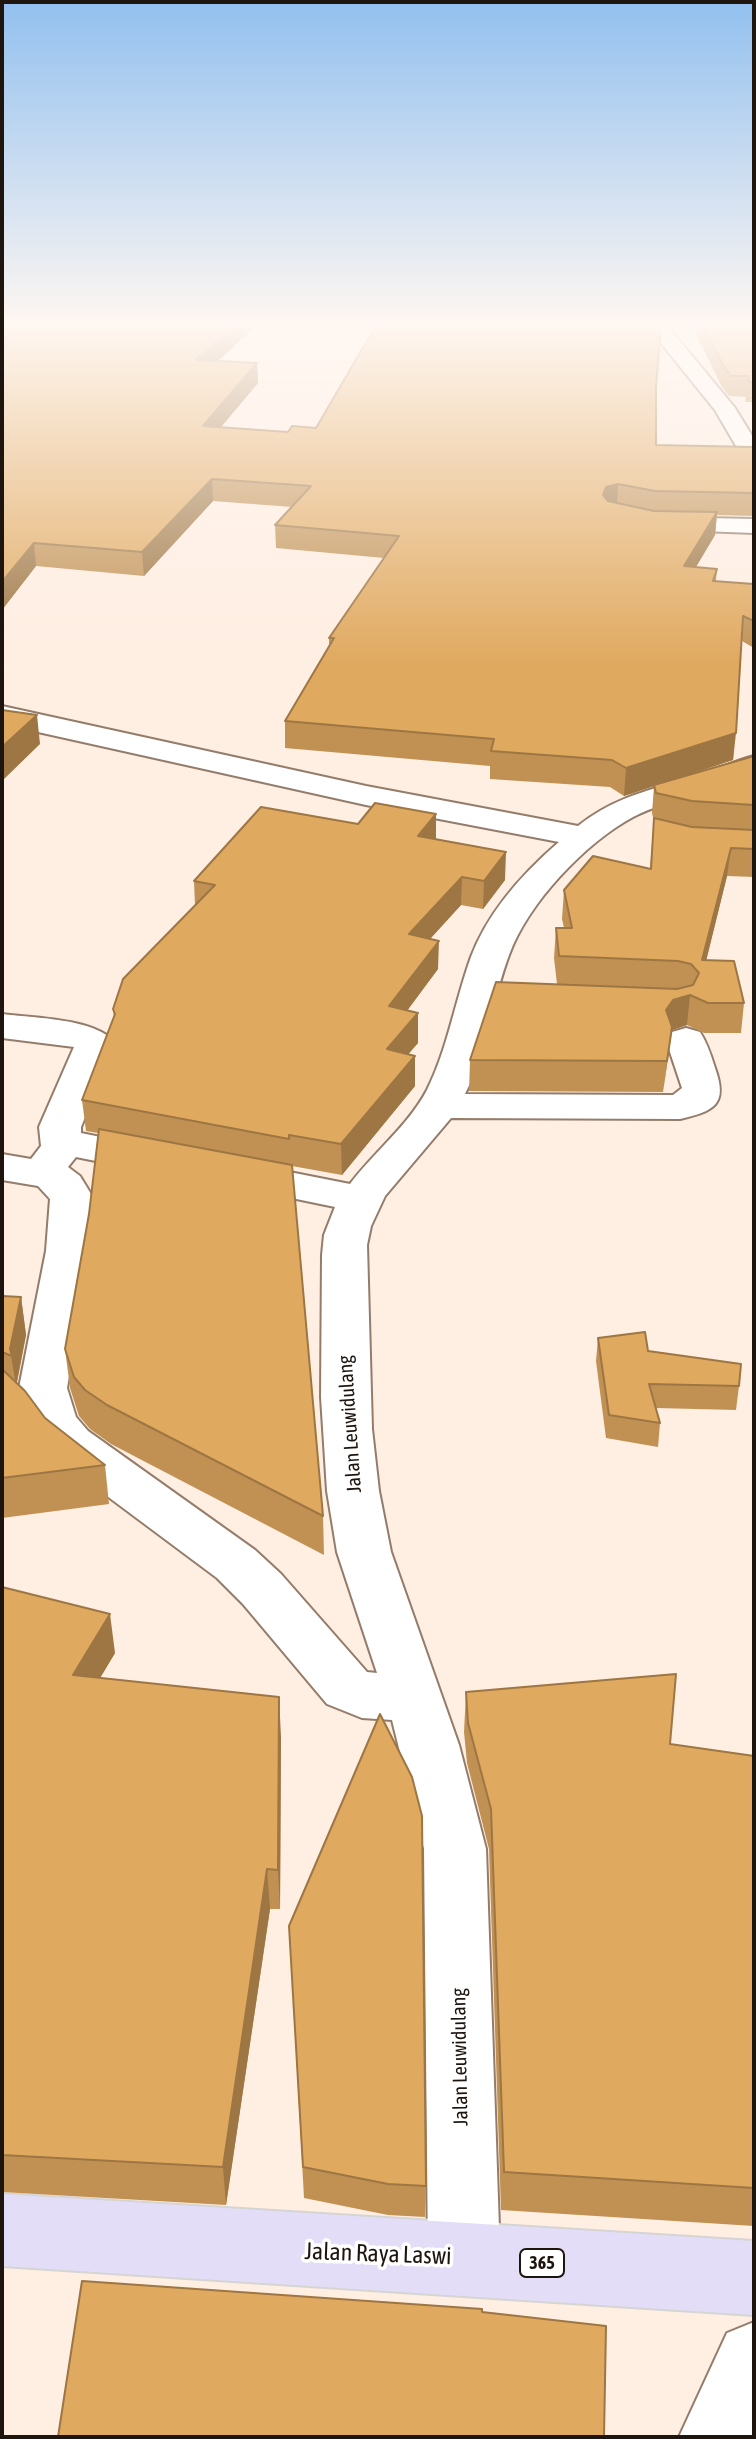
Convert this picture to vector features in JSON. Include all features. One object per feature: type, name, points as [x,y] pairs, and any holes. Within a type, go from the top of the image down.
[{"type":"main road","name":"Jalan Raya Laswi","points":[[2,2230],[239,2248],[464,2257],[754,2278]]},
{"type":"street","points":[[741,436],[754,458]]},
{"type":"street","points":[[633,521],[754,526]]},
{"type":"street","points":[[2,715],[326,789],[611,830]]},
{"type":"street","name":"Jalan Leuwidulang","points":[[464,2257],[455,1849],[392,1696],[356,1520],[344,1380],[345,1247],[349,1225],[361,1199],[438,1106],[493,998],[491,953],[512,912],[533,888],[653,798],[732,776],[754,765]]},
{"type":"street","points":[[2,1026],[84,1037],[95,1043],[43,1160]]},
{"type":"street","points":[[438,1106],[680,1107],[701,1097],[702,1088],[686,1040]]},
{"type":"street","points":[[43,1160],[361,1199]]},
{"type":"street","points":[[43,1160],[65,1185],[73,1209],[43,1388],[47,1411],[56,1428],[70,1443],[236,1564],[262,1589],[347,1688],[392,1696]]},
{"type":"street","points":[[718,2437],[754,2360]]},
{"type":"building","points":[[2,436],[656,436],[656,445],[754,447],[754,493],[655,491],[618,484],[606,487],[603,495],[608,501],[654,511],[717,512],[684,566],[717,569],[713,581],[754,584],[754,621],[743,616],[736,733],[626,768],[612,760],[491,751],[494,739],[285,721],[334,638],[329,638],[399,536],[275,525],[311,486],[212,479],[142,552],[34,543],[2,582]]},
{"type":"building","points":[[2,710],[37,715],[2,747]]},
{"type":"building","points":[[754,756],[754,805],[692,801],[656,793],[654,785]]},
{"type":"building","points":[[375,803],[436,814],[418,836],[506,852],[484,881],[462,877],[409,934],[439,941],[389,1006],[418,1013],[387,1049],[415,1056],[341,1144],[289,1135],[289,1139],[82,1100],[115,1014],[113,1009],[123,979],[215,885],[194,881],[261,807],[358,824]]},
{"type":"building","points":[[654,818],[692,827],[754,830],[754,849],[731,848],[702,960],[734,961],[744,1003],[708,1003],[690,995],[673,1000],[666,1010],[672,1027],[667,1061],[470,1060],[496,982],[677,989],[693,985],[699,973],[691,964],[678,961],[559,956],[556,928],[572,928],[564,890],[593,856],[651,869]]},
{"type":"building","points":[[99,1129],[292,1165],[323,1516],[107,1405],[85,1390],[74,1377],[65,1349],[89,1214]]},
{"type":"building","points":[[2,1296],[21,1297],[10,1349],[12,1356],[2,1352]]},
{"type":"building","points":[[645,1332],[648,1351],[741,1364],[739,1386],[649,1384],[660,1423],[609,1415],[598,1338]]},
{"type":"building","points":[[2,1369],[25,1391],[45,1418],[105,1465],[2,1478]]},
{"type":"building","points":[[2,1587],[110,1614],[73,1675],[279,1697],[278,1870],[267,1869],[223,2167],[2,2155]]},
{"type":"building","points":[[676,1674],[670,1744],[754,1756],[754,2188],[504,2172],[491,1809],[468,1723],[466,1692]]},
{"type":"building","points":[[380,1714],[412,1777],[422,1816],[426,2186],[388,2184],[303,2167],[289,1926]]},
{"type":"building","points":[[82,2281],[482,2309],[482,2312],[606,2326],[604,2437],[58,2437]]}]
